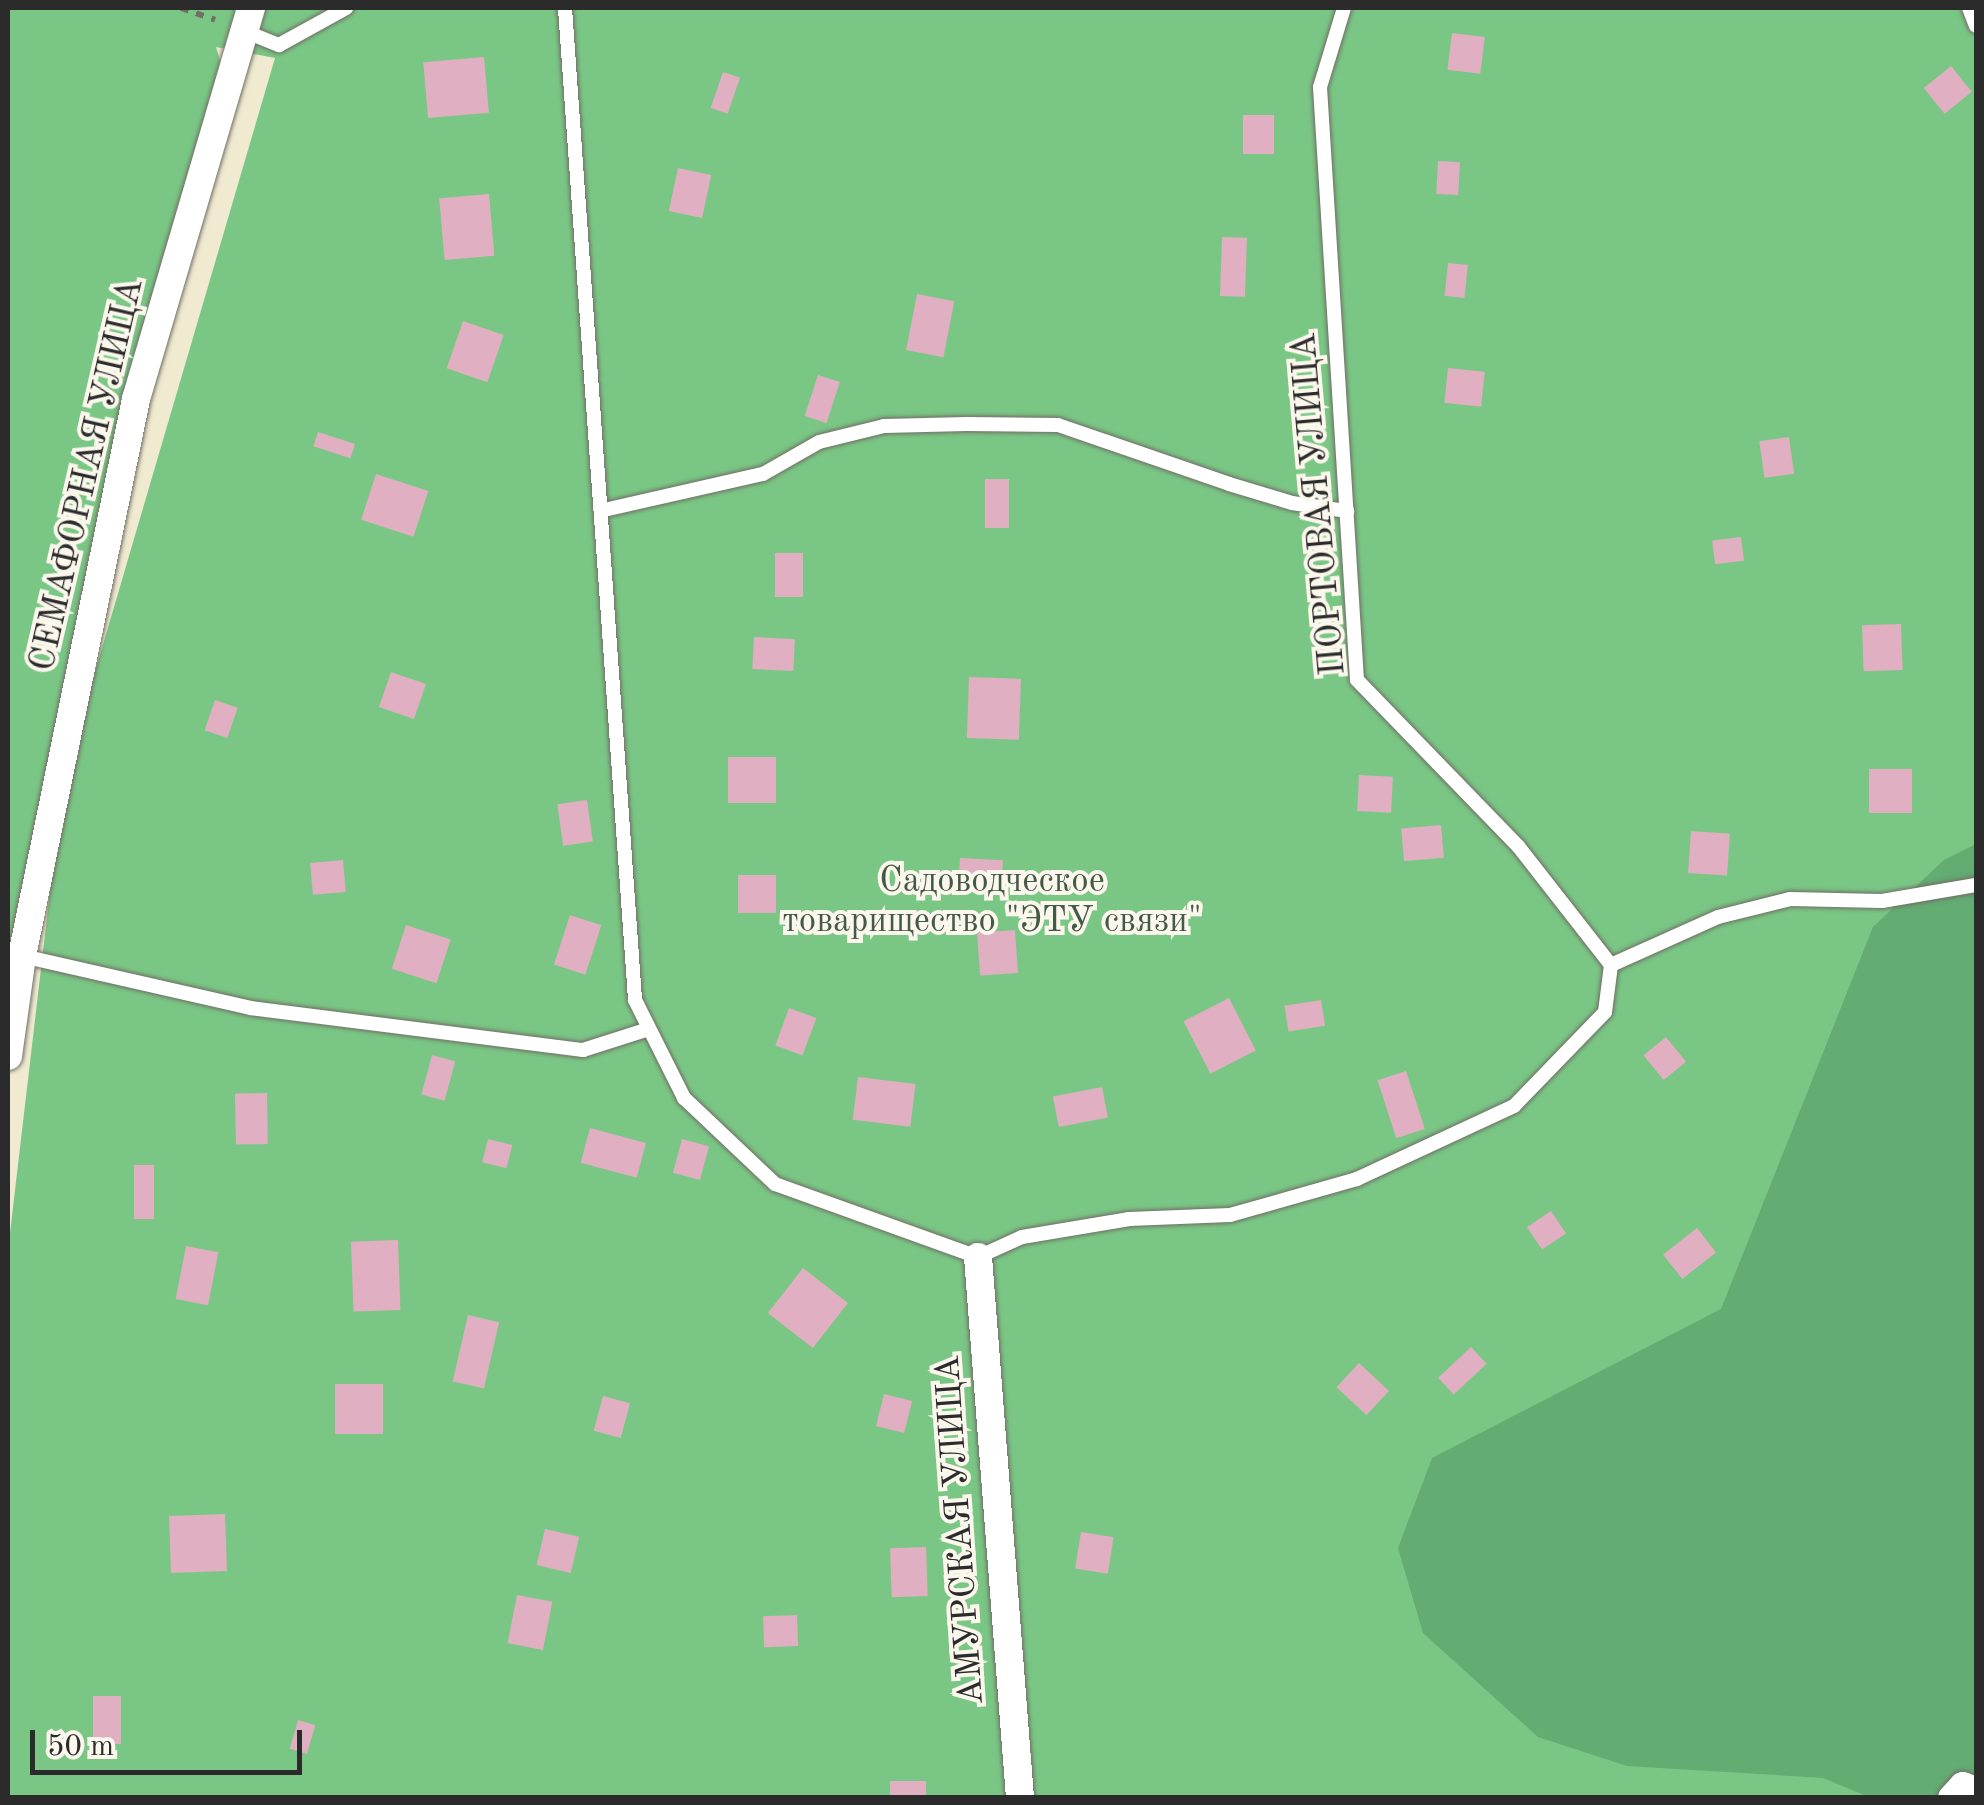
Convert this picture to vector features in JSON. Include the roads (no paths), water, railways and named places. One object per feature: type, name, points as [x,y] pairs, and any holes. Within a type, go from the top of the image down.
[{"type":"street","name":"СЕМАФОРНАЯ УЛИЦА","points":[[8,1056],[22,956],[136,399],[248,19]]},
{"type":"street","name":"АМУРСКАЯ УЛИЦА","points":[[978,1257],[1020,1798]]},
{"type":"street","points":[[1952,1798],[1963,1786],[1976,1791]]},
{"type":"lane","name":"СЕМАФОРНАЯ УЛИЦА","points":[[248,19],[279,46],[346,8]]},
{"type":"lane","points":[[565,8],[604,510],[635,1000],[684,1098],[775,1184],[978,1257],[1022,1237],[1129,1220],[1230,1215],[1357,1179],[1514,1106],[1605,1012],[1611,965],[1718,917],[1790,899],[1882,901],[1976,886]]},
{"type":"lane","name":"ПОРТОВАЯ УЛИЦА","points":[[1344,8],[1320,88],[1357,680],[1518,846],[1611,965]]},
{"type":"lane","points":[[1969,8],[1976,26]]},
{"type":"lane","points":[[604,510],[762,474],[819,442],[884,426],[967,424],[1058,426],[1292,503],[1346,511]]},
{"type":"lane","points":[[22,956],[250,1008],[583,1050],[650,1029]]},
{"type":"park label","name":"Садоводческое товарищество \"ЭТУ связи\"","points":[[992,902]]}]
